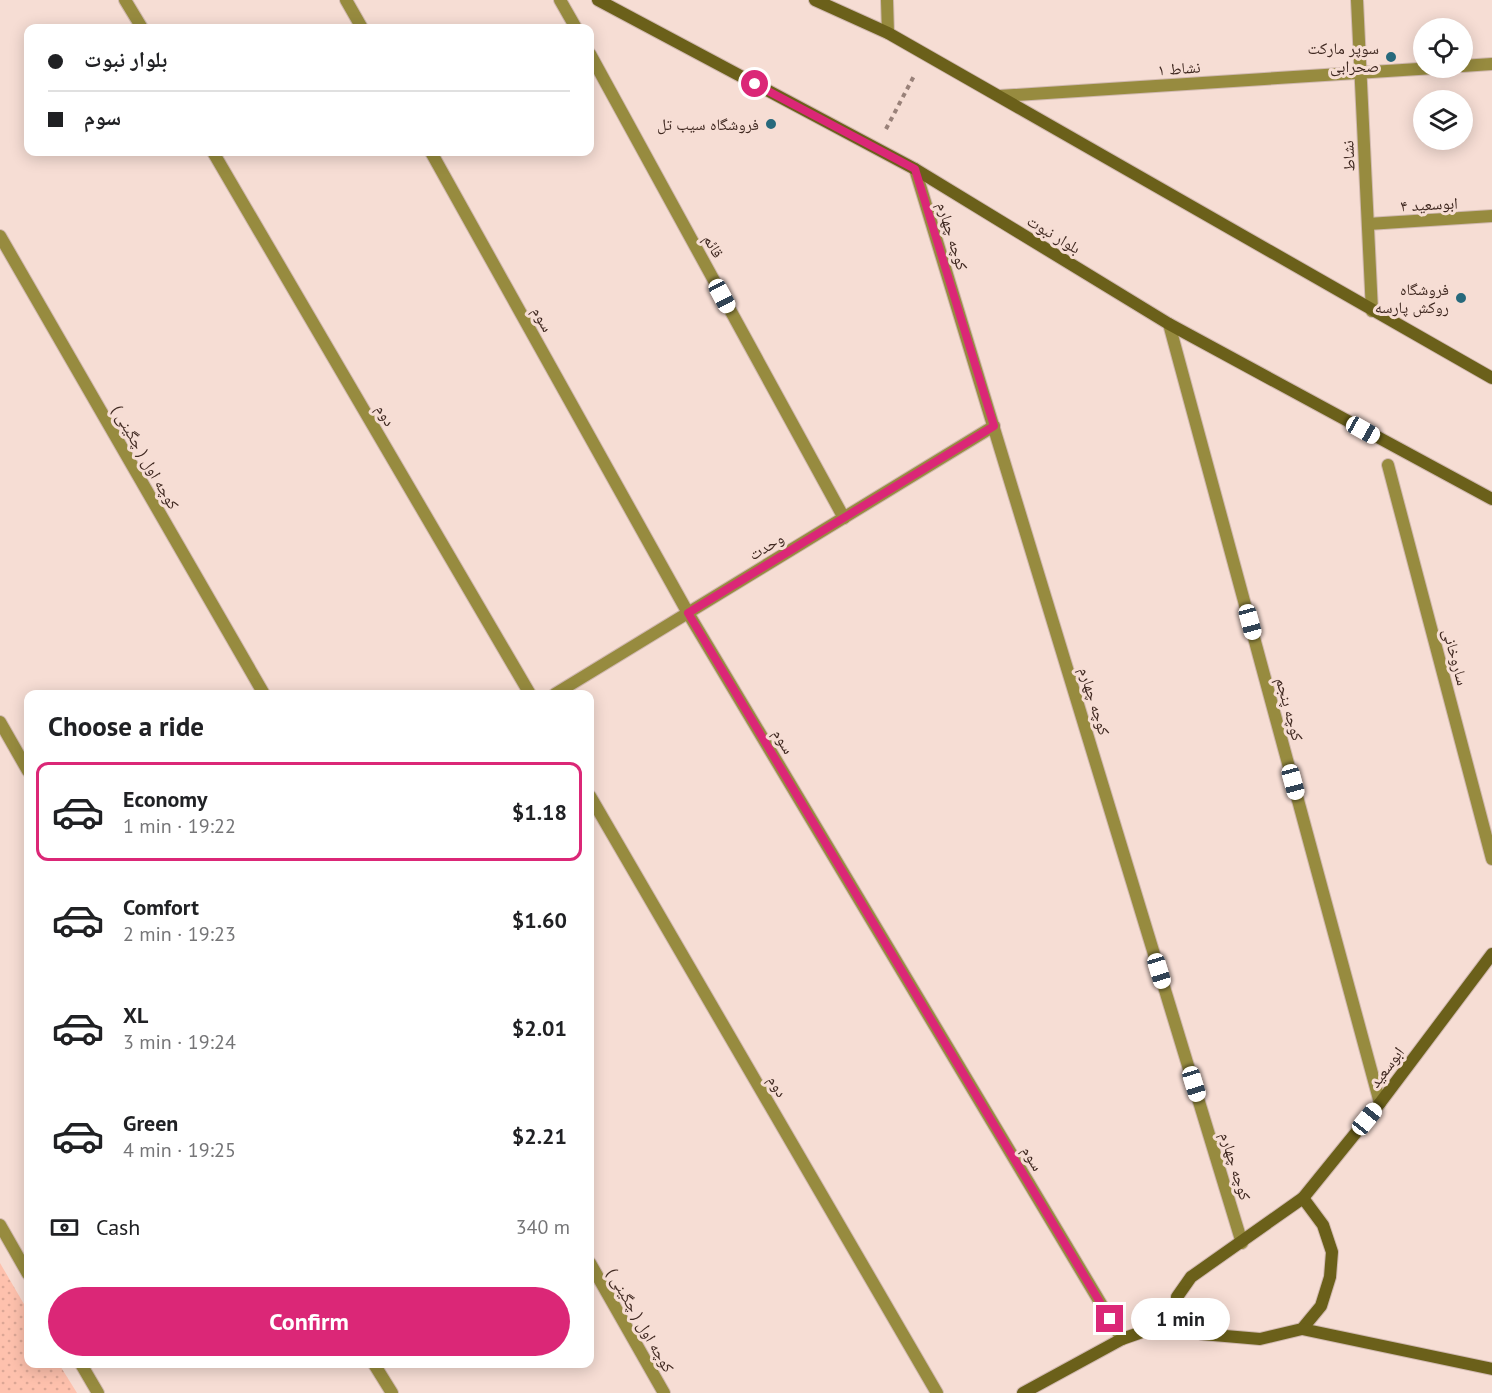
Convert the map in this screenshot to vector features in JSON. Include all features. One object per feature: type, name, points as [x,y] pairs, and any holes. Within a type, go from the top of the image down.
[{"type":"main road","name":"بلوار نبوت","points":[[598,0],[612,5],[915,169],[1169,324],[1492,499]]},
{"type":"main road","points":[[815,0],[888,33],[926,54],[1492,378]]},
{"type":"main road","name":"ابوسعید","points":[[1182,1318],[1177,1297],[1191,1277],[1242,1243],[1302,1198],[1380,1103],[1492,954]]},
{"type":"main road","points":[[1302,1198],[1323,1225],[1332,1252],[1330,1277],[1321,1306],[1302,1329]]},
{"type":"main road","points":[[1023,1393],[1122,1339],[1182,1318],[1202,1334],[1260,1339],[1302,1329],[1492,1369]]},
{"type":"street","points":[[125,0],[140,24]]},
{"type":"street","points":[[346,0],[360,24]]},
{"type":"street","points":[[560,0],[574,24]]},
{"type":"street","points":[[886,0],[888,33]]},
{"type":"street","name":"نشاط","points":[[1357,0],[1372,311]]},
{"type":"street","name":"قائم","points":[[594,61],[844,518]]},
{"type":"street","points":[[1473,65],[1492,64]]},
{"type":"street","name":"نشاط ۱","points":[[999,96],[1413,69]]},
{"type":"street","name":"دوم","points":[[215,156],[528,690]]},
{"type":"street","name":"سوم","points":[[433,156],[688,613],[1122,1339]]},
{"type":"street","name":"کوچه چهارم","points":[[915,169],[1242,1243]]},
{"type":"street","name":"ابوسعید ۴","points":[[1368,224],[1492,216]]},
{"type":"street","name":"کوچه اول ( چگینی )","points":[[0,236],[262,690]]},
{"type":"street","name":"کوچه پنجم","points":[[1169,324],[1380,1103]]},
{"type":"street","name":"وحدت","points":[[562,690],[994,426]]},
{"type":"street","name":"ساروخانی","points":[[1388,465],[1492,859]]},
{"type":"street","points":[[0,722],[24,764]]},
{"type":"street","name":"دوم","points":[[594,803],[937,1393]]},
{"type":"street","points":[[0,1225],[24,1267]]},
{"type":"street","name":"کوچه اول ( چگینی )","points":[[594,1270],[664,1393]]},
{"type":"street","points":[[83,1368],[98,1393]]},
{"type":"street","points":[[376,1368],[392,1393]]},
{"type":"path","points":[[876,148],[926,54]]},
{"type":"shaded area","points":[[0,1263],[24,1304],[24,1368],[61,1368],[77,1393],[0,1393]]},
{"type":"place","name":"سوپر مارکت صحرابی","points":[[1391,57]]},
{"type":"place","name":"فروشگاه سیب تل","points":[[771,124]]},
{"type":"place","name":"فروشگاه روکش پارسه","points":[[1461,298]]},
{"type":"route","points":[[755,84],[915,169],[994,426],[688,613],[1110,1319]]}]
